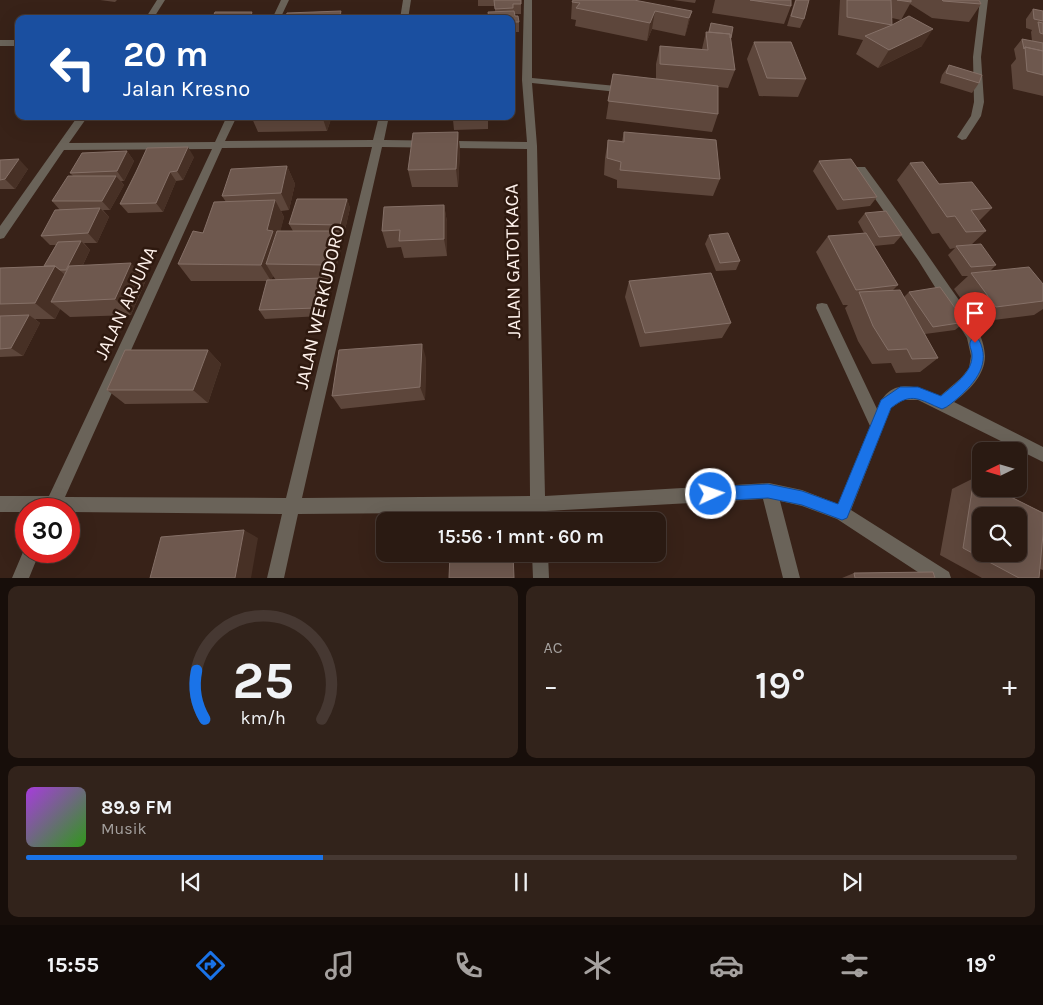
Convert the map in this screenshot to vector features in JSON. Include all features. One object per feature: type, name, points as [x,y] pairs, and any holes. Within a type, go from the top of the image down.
[{"type":"street","points":[[152,15],[161,0]]},
{"type":"street","points":[[278,15],[284,0]]},
{"type":"street","points":[[405,15],[407,0]]},
{"type":"street","name":"JALAN GATOTKACA","points":[[528,0],[527,80],[532,146],[537,512]]},
{"type":"street","points":[[962,137],[976,116],[979,102],[978,57],[984,0]]},
{"type":"street","points":[[0,43],[15,42]]},
{"type":"street","points":[[527,80],[636,91]]},
{"type":"street","points":[[0,235],[80,120]]},
{"type":"street","name":"JALAN ARJUNA","points":[[56,498],[230,120]]},
{"type":"street","name":"JALAN WERKUDORO","points":[[275,578],[383,120]]},
{"type":"street","points":[[62,147],[379,143],[532,146]]},
{"type":"street","points":[[861,170],[907,234],[968,326],[975,343],[978,357],[974,371],[964,385],[942,403]]},
{"type":"street","points":[[822,308],[877,426]]},
{"type":"street","points":[[842,513],[886,404],[900,393],[918,393],[942,403],[971,420],[1043,455]]},
{"type":"street","points":[[80,507],[537,504],[768,491],[802,498],[842,513],[943,578]]},
{"type":"street","points":[[768,491],[792,578]]},
{"type":"street","points":[[0,504],[15,505]]},
{"type":"street","points":[[540,562],[541,578]]},
{"type":"street","points":[[20,578],[27,563]]},
{"type":"building","points":[[494,0],[521,0],[521,4],[513,4],[513,8],[495,9]]},
{"type":"building","points":[[573,0],[634,0],[692,11],[689,18],[655,11],[650,23],[576,8],[580,3],[572,2]]},
{"type":"building","points":[[750,0],[791,0],[791,6]]},
{"type":"building","points":[[796,0],[809,0],[804,19],[791,16]]},
{"type":"building","points":[[847,0],[891,0],[892,25],[847,17]]},
{"type":"building","points":[[979,0],[981,4],[943,1]]},
{"type":"building","points":[[1033,9],[1043,11],[1043,21],[1034,19]]},
{"type":"building","points":[[341,11],[340,15],[286,15],[287,13]]},
{"type":"building","points":[[514,11],[515,15],[488,15],[488,12]]},
{"type":"building","points":[[215,12],[252,12],[251,15],[214,15]]},
{"type":"building","points":[[515,16],[518,16],[519,22],[515,22]]},
{"type":"building","points":[[909,16],[933,29],[889,50],[865,36]]},
{"type":"building","points":[[1038,22],[1043,23],[1043,34],[1040,33]]},
{"type":"building","points":[[711,23],[733,27],[731,38],[730,34],[709,32]]},
{"type":"building","points":[[706,32],[730,34],[735,70],[660,64],[660,46],[708,50]]},
{"type":"building","points":[[1022,39],[1043,43],[1043,51],[1025,47],[1024,49]]},
{"type":"building","points":[[754,42],[791,42],[806,79],[767,78]]},
{"type":"building","points":[[1025,47],[1043,51],[1043,75],[1027,71]]},
{"type":"building","points":[[949,65],[982,75],[979,83],[946,73]]},
{"type":"building","points":[[613,74],[718,86],[718,114],[608,101]]},
{"type":"building","points":[[458,132],[456,169],[408,170],[413,133]]},
{"type":"building","points":[[624,132],[716,140],[720,179],[620,170],[621,162],[607,158],[608,140],[624,142]]},
{"type":"building","points":[[188,147],[177,171],[170,172],[156,203],[120,204],[147,148]]},
{"type":"building","points":[[127,151],[117,171],[70,173],[82,153]]},
{"type":"building","points":[[19,159],[5,179],[0,180],[0,160]]},
{"type":"building","points":[[851,159],[877,197],[843,200],[819,161]]},
{"type":"building","points":[[923,162],[939,184],[972,182],[992,208],[971,210],[986,231],[966,232],[955,216],[947,217],[910,163]]},
{"type":"building","points":[[287,166],[281,193],[222,196],[231,169]]},
{"type":"building","points":[[68,176],[116,176],[102,201],[52,201]]},
{"type":"building","points":[[297,199],[347,199],[340,225],[289,224]]},
{"type":"building","points":[[275,200],[267,230],[273,231],[261,265],[178,264],[193,231],[203,233],[214,202]]},
{"type":"building","points":[[444,205],[444,239],[399,241],[400,230],[382,231],[384,207]]},
{"type":"building","points":[[100,208],[88,233],[41,236],[55,210]]},
{"type":"building","points":[[886,211],[902,235],[879,237],[865,213]]},
{"type":"building","points":[[277,231],[334,231],[326,265],[266,264]]},
{"type":"building","points":[[728,233],[740,261],[720,263],[709,235]]},
{"type":"building","points":[[866,233],[898,285],[856,290],[828,236]]},
{"type":"building","points":[[81,241],[66,270],[60,270],[55,266],[44,266],[58,242]]},
{"type":"building","points":[[981,244],[996,265],[971,267],[956,246]]},
{"type":"building","points":[[131,263],[115,299],[51,302],[69,266]]},
{"type":"building","points":[[55,266],[35,303],[0,304],[0,268]]},
{"type":"building","points":[[1029,267],[1043,284],[1043,301],[996,307],[971,273]]},
{"type":"building","points":[[711,273],[731,323],[645,333],[629,281]]},
{"type":"building","points":[[322,278],[316,308],[259,310],[267,280]]},
{"type":"building","points":[[940,287],[965,322],[933,327],[909,292]]},
{"type":"building","points":[[900,290],[938,358],[912,359],[907,349],[888,350],[873,326],[859,292]]},
{"type":"building","points":[[29,315],[11,348],[0,349],[0,316]]},
{"type":"building","points":[[422,344],[420,387],[332,396],[339,350]]},
{"type":"building","points":[[125,350],[208,350],[193,390],[107,390]]},
{"type":"building","points":[[972,491],[972,498],[1013,498],[1043,513],[1039,578],[1019,578],[989,562],[1027,562],[1027,507],[972,507],[972,553],[963,548]]},
{"type":"building","points":[[244,530],[235,578],[150,578],[161,537]]},
{"type":"building","points":[[450,562],[513,562],[514,578],[449,578]]},
{"type":"building","points":[[933,572],[935,578],[855,578],[854,573]]},
{"type":"route","points":[[711,494],[768,491],[802,498],[842,513],[886,404],[900,393],[918,393],[942,403],[964,385],[974,371],[978,357],[975,343]]}]
